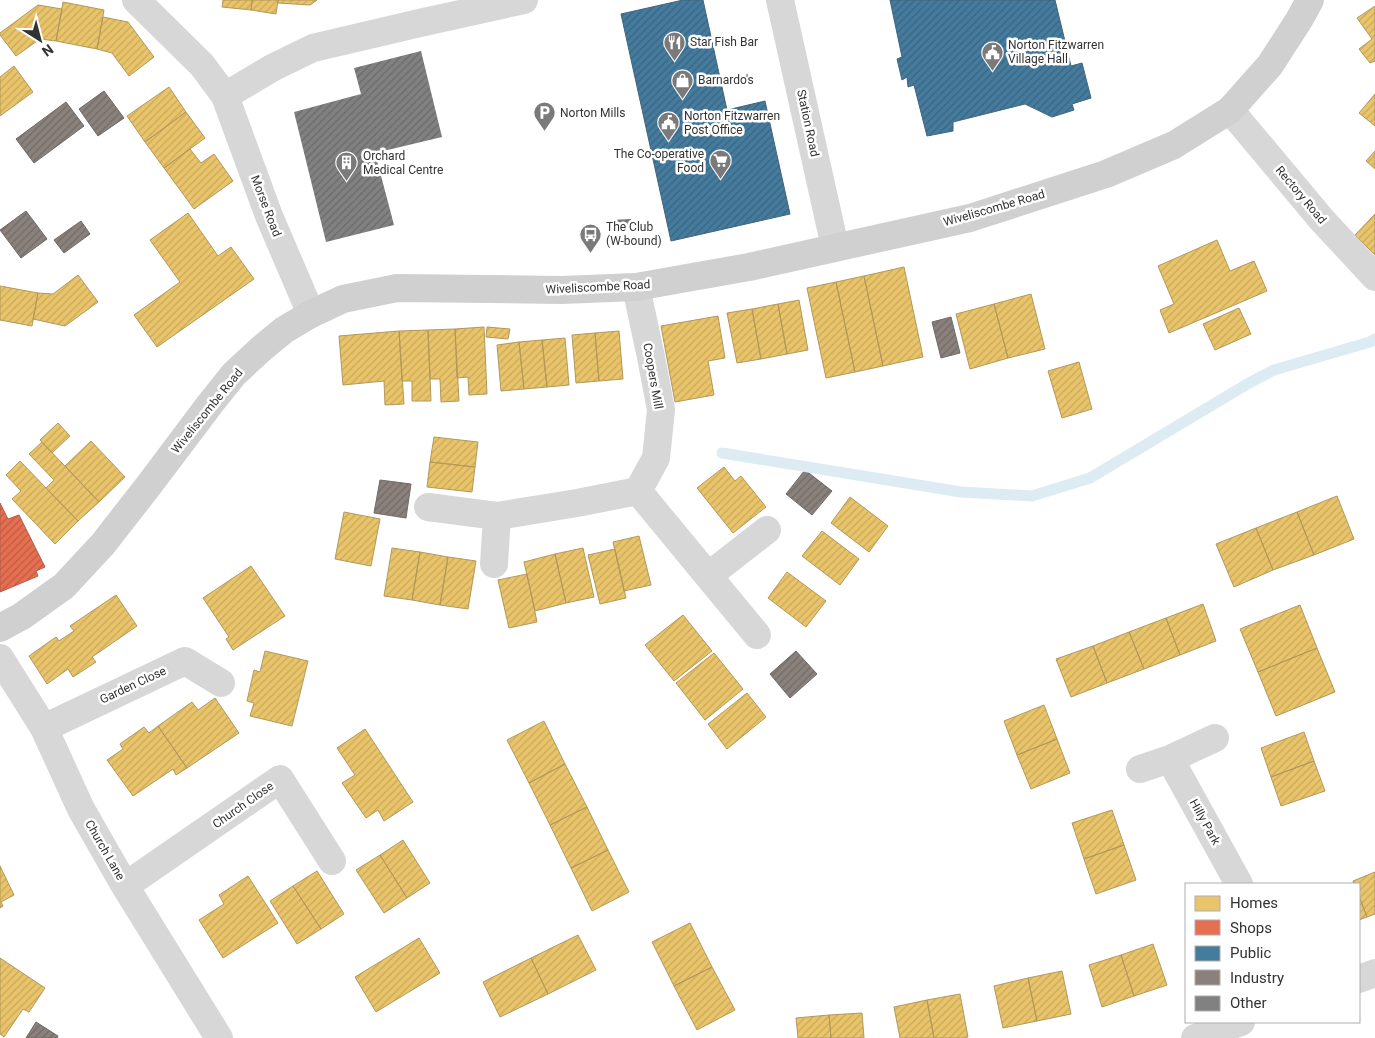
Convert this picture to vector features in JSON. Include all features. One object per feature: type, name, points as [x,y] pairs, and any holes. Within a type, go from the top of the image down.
[{"type":"main road","name":"Wiveliscombe Road","points":[[0,628],[22,616],[64,586],[103,544],[234,374],[284,330],[310,314],[343,299],[397,288],[562,290],[636,287],[750,266],[970,218],[1106,174],[1174,145],[1230,110],[1270,65],[1310,0]]},
{"type":"street","name":"Morse Road","points":[[136,0],[202,64],[225,96],[269,216],[310,314]]},
{"type":"street","points":[[225,96],[272,68],[313,48],[422,11],[524,0]]},
{"type":"street","name":"Station Road","points":[[780,0],[835,247]]},
{"type":"street","name":"Rectory Road","points":[[1230,110],[1322,220],[1375,277]]},
{"type":"street","name":"Coopers Mill","points":[[636,287],[661,410],[656,458],[638,491]]},
{"type":"street","points":[[428,507],[497,516],[638,491],[758,635]]},
{"type":"street","points":[[494,564],[497,516]]},
{"type":"street","points":[[708,576],[768,530]]},
{"type":"street","name":"Church Lane","points":[[0,658],[44,728],[81,809],[219,1038]]},
{"type":"street","name":"Garden Close","points":[[44,728],[185,661],[221,683]]},
{"type":"street","points":[[1140,769],[1170,759],[1216,738]]},
{"type":"street","name":"Hilly Park","points":[[1170,759],[1238,883]]},
{"type":"street","name":"Church Close","points":[[126,886],[280,779],[332,861]]},
{"type":"street","points":[[1360,979],[1375,973]]},
{"type":"street","points":[[1195,1038],[1238,1023]]},
{"type":"building: Homes","points":[[223,0],[252,0],[251,10],[222,7]]},
{"type":"building: Homes","points":[[252,0],[278,0],[276,14],[251,10]]},
{"type":"building: Homes","points":[[278,0],[317,0],[310,5],[278,3]]},
{"type":"building: Homes","points":[[63,2],[104,10],[97,49],[56,41]]},
{"type":"building: Homes","points":[[38,5],[62,9],[56,41],[40,39],[16,56],[0,33]]},
{"type":"building: Homes","points":[[1375,6],[1375,61],[1370,63],[1359,49],[1372,39],[1357,18]]},
{"type":"building: Homes","points":[[103,17],[128,22],[154,57],[129,76],[112,53],[97,49]]},
{"type":"building: Homes","points":[[14,66],[33,92],[0,116],[0,77]]},
{"type":"building: Homes","points":[[169,87],[186,112],[145,142],[127,116]]},
{"type":"building: Homes","points":[[1375,94],[1375,126],[1359,113]]},
{"type":"building: Homes","points":[[186,112],[205,138],[164,168],[145,142]]},
{"type":"building: Homes","points":[[190,149],[201,163],[214,154],[233,181],[194,209],[164,168]]},
{"type":"building: Homes","points":[[1375,151],[1375,169],[1366,161]]},
{"type":"building: Homes","points":[[188,213],[218,256],[231,247],[254,279],[157,347],[134,315],[180,282],[150,240]]},
{"type":"building: Homes","points":[[1375,214],[1375,255],[1355,235]]},
{"type":"building: Homes","points":[[1217,240],[1230,271],[1254,261],[1267,291],[1169,333],[1160,310],[1174,304],[1158,266]]},
{"type":"building: Homes","points":[[904,267],[923,357],[883,366],[864,276]]},
{"type":"building: Homes","points":[[78,275],[98,302],[65,326],[33,319],[38,293],[53,294]]},
{"type":"building: Homes","points":[[864,276],[883,366],[855,372],[836,282]]},
{"type":"building: Homes","points":[[836,282],[855,372],[826,378],[807,288]]},
{"type":"building: Homes","points":[[0,286],[38,293],[32,326],[0,320]]},
{"type":"building: Homes","points":[[1031,294],[1045,349],[1008,358],[994,304]]},
{"type":"building: Homes","points":[[799,300],[808,350],[787,354],[778,304]]},
{"type":"building: Homes","points":[[778,304],[787,354],[761,359],[752,309]]},
{"type":"building: Homes","points":[[994,304],[1008,358],[970,369],[956,314]]},
{"type":"building: Homes","points":[[1239,308],[1251,334],[1215,350],[1203,324]]},
{"type":"building: Homes","points":[[752,309],[761,359],[737,363],[727,313]]},
{"type":"building: Homes","points":[[718,316],[725,358],[708,361],[714,395],[675,402],[661,326]]},
{"type":"building: Homes","points":[[484,327],[487,394],[469,395],[468,377],[457,378],[455,329]]},
{"type":"building: Homes","points":[[487,327],[510,329],[508,339],[486,337]]},
{"type":"building: Homes","points":[[455,329],[459,401],[441,402],[440,379],[430,379],[428,330]]},
{"type":"building: Homes","points":[[428,330],[431,401],[412,401],[412,381],[402,381],[399,331]]},
{"type":"building: Homes","points":[[399,331],[404,404],[385,405],[384,381],[343,385],[339,336]]},
{"type":"building: Homes","points":[[619,331],[623,379],[599,381],[595,333]]},
{"type":"building: Homes","points":[[595,333],[599,381],[576,383],[572,335]]},
{"type":"building: Homes","points":[[565,338],[569,385],[547,387],[542,340]]},
{"type":"building: Homes","points":[[542,340],[547,387],[524,389],[519,342]]},
{"type":"building: Homes","points":[[519,342],[524,389],[501,391],[497,345]]},
{"type":"building: Homes","points":[[1079,362],[1092,409],[1062,418],[1048,371]]},
{"type":"building: Homes","points":[[58,423],[70,436],[52,453],[40,440]]},
{"type":"building: Homes","points":[[434,437],[478,442],[475,467],[430,462]]},
{"type":"building: Homes","points":[[91,441],[125,477],[99,502],[65,466]]},
{"type":"building: Homes","points":[[42,442],[99,502],[78,521],[46,488],[54,480],[29,454]]},
{"type":"building: Homes","points":[[20,461],[78,521],[55,544],[12,499],[21,491],[6,475]]},
{"type":"building: Homes","points":[[430,462],[475,467],[472,492],[427,487]]},
{"type":"building: Homes","points":[[724,467],[735,481],[741,476],[766,507],[733,533],[697,488]]},
{"type":"building: Homes","points":[[1337,496],[1354,539],[1314,555],[1297,512]]},
{"type":"building: Homes","points":[[850,497],[888,526],[869,552],[831,523]]},
{"type":"building: Homes","points":[[344,512],[380,519],[371,566],[335,559]]},
{"type":"building: Homes","points":[[1297,512],[1314,555],[1273,570],[1256,528]]},
{"type":"building: Homes","points":[[1256,528],[1273,570],[1234,587],[1216,544]]},
{"type":"building: Homes","points":[[822,531],[859,559],[840,585],[802,556]]},
{"type":"building: Homes","points":[[639,536],[651,585],[624,591],[613,542]]},
{"type":"building: Homes","points":[[392,548],[420,552],[412,600],[384,596]]},
{"type":"building: Homes","points":[[583,548],[594,597],[566,603],[555,554]]},
{"type":"building: Homes","points":[[615,549],[626,598],[600,604],[588,555]]},
{"type":"building: Homes","points":[[420,552],[448,557],[440,605],[412,600]]},
{"type":"building: Homes","points":[[555,554],[566,603],[535,611],[524,562]]},
{"type":"building: Homes","points":[[448,557],[476,561],[468,609],[440,605]]},
{"type":"building: Homes","points":[[251,566],[285,616],[233,650],[226,639],[229,637],[203,598]]},
{"type":"building: Homes","points":[[787,572],[826,601],[806,627],[768,598]]},
{"type":"building: Homes","points":[[527,574],[537,622],[509,628],[498,580]]},
{"type":"building: Homes","points":[[116,595],[137,626],[92,657],[96,662],[73,677],[68,669],[47,684],[29,656],[56,637],[59,641],[74,631],[70,626]]},
{"type":"building: Homes","points":[[1203,604],[1216,641],[1180,655],[1166,618]]},
{"type":"building: Homes","points":[[1300,605],[1317,648],[1258,672],[1240,629]]},
{"type":"building: Homes","points":[[683,615],[712,651],[674,681],[645,645]]},
{"type":"building: Homes","points":[[1166,618],[1180,655],[1144,669],[1129,632]]},
{"type":"building: Homes","points":[[1129,632],[1144,669],[1107,683],[1093,646]]},
{"type":"building: Homes","points":[[1093,646],[1107,683],[1071,697],[1056,659]]},
{"type":"building: Homes","points":[[1317,648],[1335,692],[1276,716],[1258,672]]},
{"type":"building: Homes","points":[[265,651],[308,661],[292,726],[250,716],[254,703],[247,701],[254,670],[260,672]]},
{"type":"building: Homes","points":[[714,653],[743,689],[705,720],[676,683]]},
{"type":"building: Homes","points":[[747,693],[766,717],[727,749],[708,724]]},
{"type":"building: Homes","points":[[215,698],[239,733],[187,768],[158,726],[192,702],[198,710]]},
{"type":"building: Homes","points":[[1044,705],[1057,739],[1017,755],[1004,721]]},
{"type":"building: Homes","points":[[544,721],[565,764],[529,783],[507,740]]},
{"type":"building: Homes","points":[[158,726],[187,768],[176,775],[173,769],[133,796],[107,760],[123,749],[120,744],[144,727],[149,733]]},
{"type":"building: Homes","points":[[365,729],[413,802],[384,821],[378,810],[366,818],[342,783],[355,775],[337,748]]},
{"type":"building: Homes","points":[[1304,732],[1314,761],[1271,777],[1261,748]]},
{"type":"building: Homes","points":[[1057,739],[1070,773],[1031,789],[1017,755]]},
{"type":"building: Homes","points":[[1314,761],[1325,791],[1281,806],[1271,777]]},
{"type":"building: Homes","points":[[565,764],[587,807],[550,825],[529,783]]},
{"type":"building: Homes","points":[[587,807],[608,850],[571,868],[550,825]]},
{"type":"building: Homes","points":[[1112,810],[1124,845],[1084,859],[1072,823]]},
{"type":"building: Homes","points":[[403,840],[430,883],[407,898],[380,855]]},
{"type":"building: Homes","points":[[1124,845],[1136,880],[1096,894],[1084,859]]},
{"type":"building: Homes","points":[[608,850],[629,892],[592,911],[571,868]]},
{"type":"building: Homes","points":[[380,855],[407,898],[384,913],[356,870]]},
{"type":"building: Homes","points":[[0,866],[14,895],[1,902],[3,906],[0,908]]},
{"type":"building: Homes","points":[[317,871],[344,914],[321,929],[293,886]]},
{"type":"building: Homes","points":[[1375,872],[1375,914],[1367,917],[1360,899],[1360,883],[1354,883],[1353,881]]},
{"type":"building: Homes","points":[[248,876],[278,923],[223,958],[199,920],[224,904],[219,895]]},
{"type":"building: Homes","points":[[293,886],[321,929],[297,944],[270,901]]},
{"type":"building: Homes","points":[[1360,899],[1367,917],[1360,920]]},
{"type":"building: Homes","points":[[690,923],[712,967],[674,986],[652,942]]},
{"type":"building: Homes","points":[[578,935],[596,970],[548,994],[531,958]]},
{"type":"building: Homes","points":[[419,938],[440,973],[376,1012],[355,977]]},
{"type":"building: Homes","points":[[1153,944],[1167,985],[1134,996],[1121,955]]},
{"type":"building: Homes","points":[[1121,955],[1134,996],[1102,1007],[1089,965]]},
{"type":"building: Homes","points":[[0,958],[45,988],[29,1012],[23,1009],[4,1037],[0,1034]]},
{"type":"building: Homes","points":[[531,958],[548,994],[500,1017],[483,982]]},
{"type":"building: Homes","points":[[712,967],[735,1010],[697,1030],[674,986]]},
{"type":"building: Homes","points":[[1062,971],[1071,1014],[1037,1021],[1028,978]]},
{"type":"building: Homes","points":[[1028,978],[1037,1021],[1003,1028],[994,986]]},
{"type":"building: Homes","points":[[960,994],[968,1037],[934,1038],[927,1000]]},
{"type":"building: Homes","points":[[927,1000],[934,1038],[900,1038],[894,1007]]},
{"type":"building: Homes","points":[[862,1013],[864,1038],[831,1038],[829,1015]]},
{"type":"building: Homes","points":[[829,1015],[831,1038],[798,1038],[796,1018]]},
{"type":"building: Shops","points":[[0,503],[8,519],[19,515],[45,567],[36,571],[38,576],[0,592]]},
{"type":"building: Public","points":[[683,0],[703,0],[727,110],[765,101],[790,214],[671,241],[621,14]]},
{"type":"building: Public","name":"Norton Fitzwarren Village Hall","points":[[890,0],[1055,0],[1071,66],[1082,63],[1091,98],[1072,104],[1074,110],[1052,117],[1025,104],[953,122],[953,131],[927,136],[914,85],[908,87],[907,77],[902,80],[897,59],[902,57]]},
{"type":"building: Industry","points":[[104,91],[124,118],[98,136],[79,109]]},
{"type":"building: Industry","points":[[66,102],[84,126],[34,163],[16,139]]},
{"type":"building: Industry","points":[[26,211],[47,239],[21,258],[0,230]]},
{"type":"building: Industry","points":[[81,221],[90,234],[64,253],[54,240]]},
{"type":"building: Industry","points":[[951,317],[960,353],[941,358],[932,322]]},
{"type":"building: Industry","points":[[805,470],[832,491],[812,515],[786,494]]},
{"type":"building: Industry","points":[[380,480],[411,484],[406,518],[374,513]]},
{"type":"building: Industry","points":[[796,651],[817,674],[790,698],[770,674]]},
{"type":"building: Industry","points":[[36,1022],[58,1036],[57,1038],[26,1038]]},
{"type":"building: Other","name":"Orchard Medical Centre","points":[[421,51],[442,137],[375,153],[394,225],[326,242],[294,112],[361,94],[354,68]]},
{"type":"building: Other","points":[[631,219],[631,230],[610,230],[609,220]]},
{"type":"waterway","points":[[722,453],[961,492],[1032,496],[1090,478],[1274,370],[1375,339]]},
{"type":"place","name":"Star Fish Bar","points":[[674,61]]},
{"type":"place","name":"Norton Fitzwarren Village Hall","points":[[992,71]]},
{"type":"place","name":"Barnardo's","points":[[682,99]]},
{"type":"place","name":"Norton Mills","points":[[544,132]]},
{"type":"place","name":"Norton Fitzwarren Post Office","points":[[668,142]]},
{"type":"place","name":"The Co-operative Food","points":[[720,180]]},
{"type":"place","name":"Orchard Medical Centre","points":[[347,182]]},
{"type":"place","name":"The Club (W-bound)","points":[[590,253]]}]
